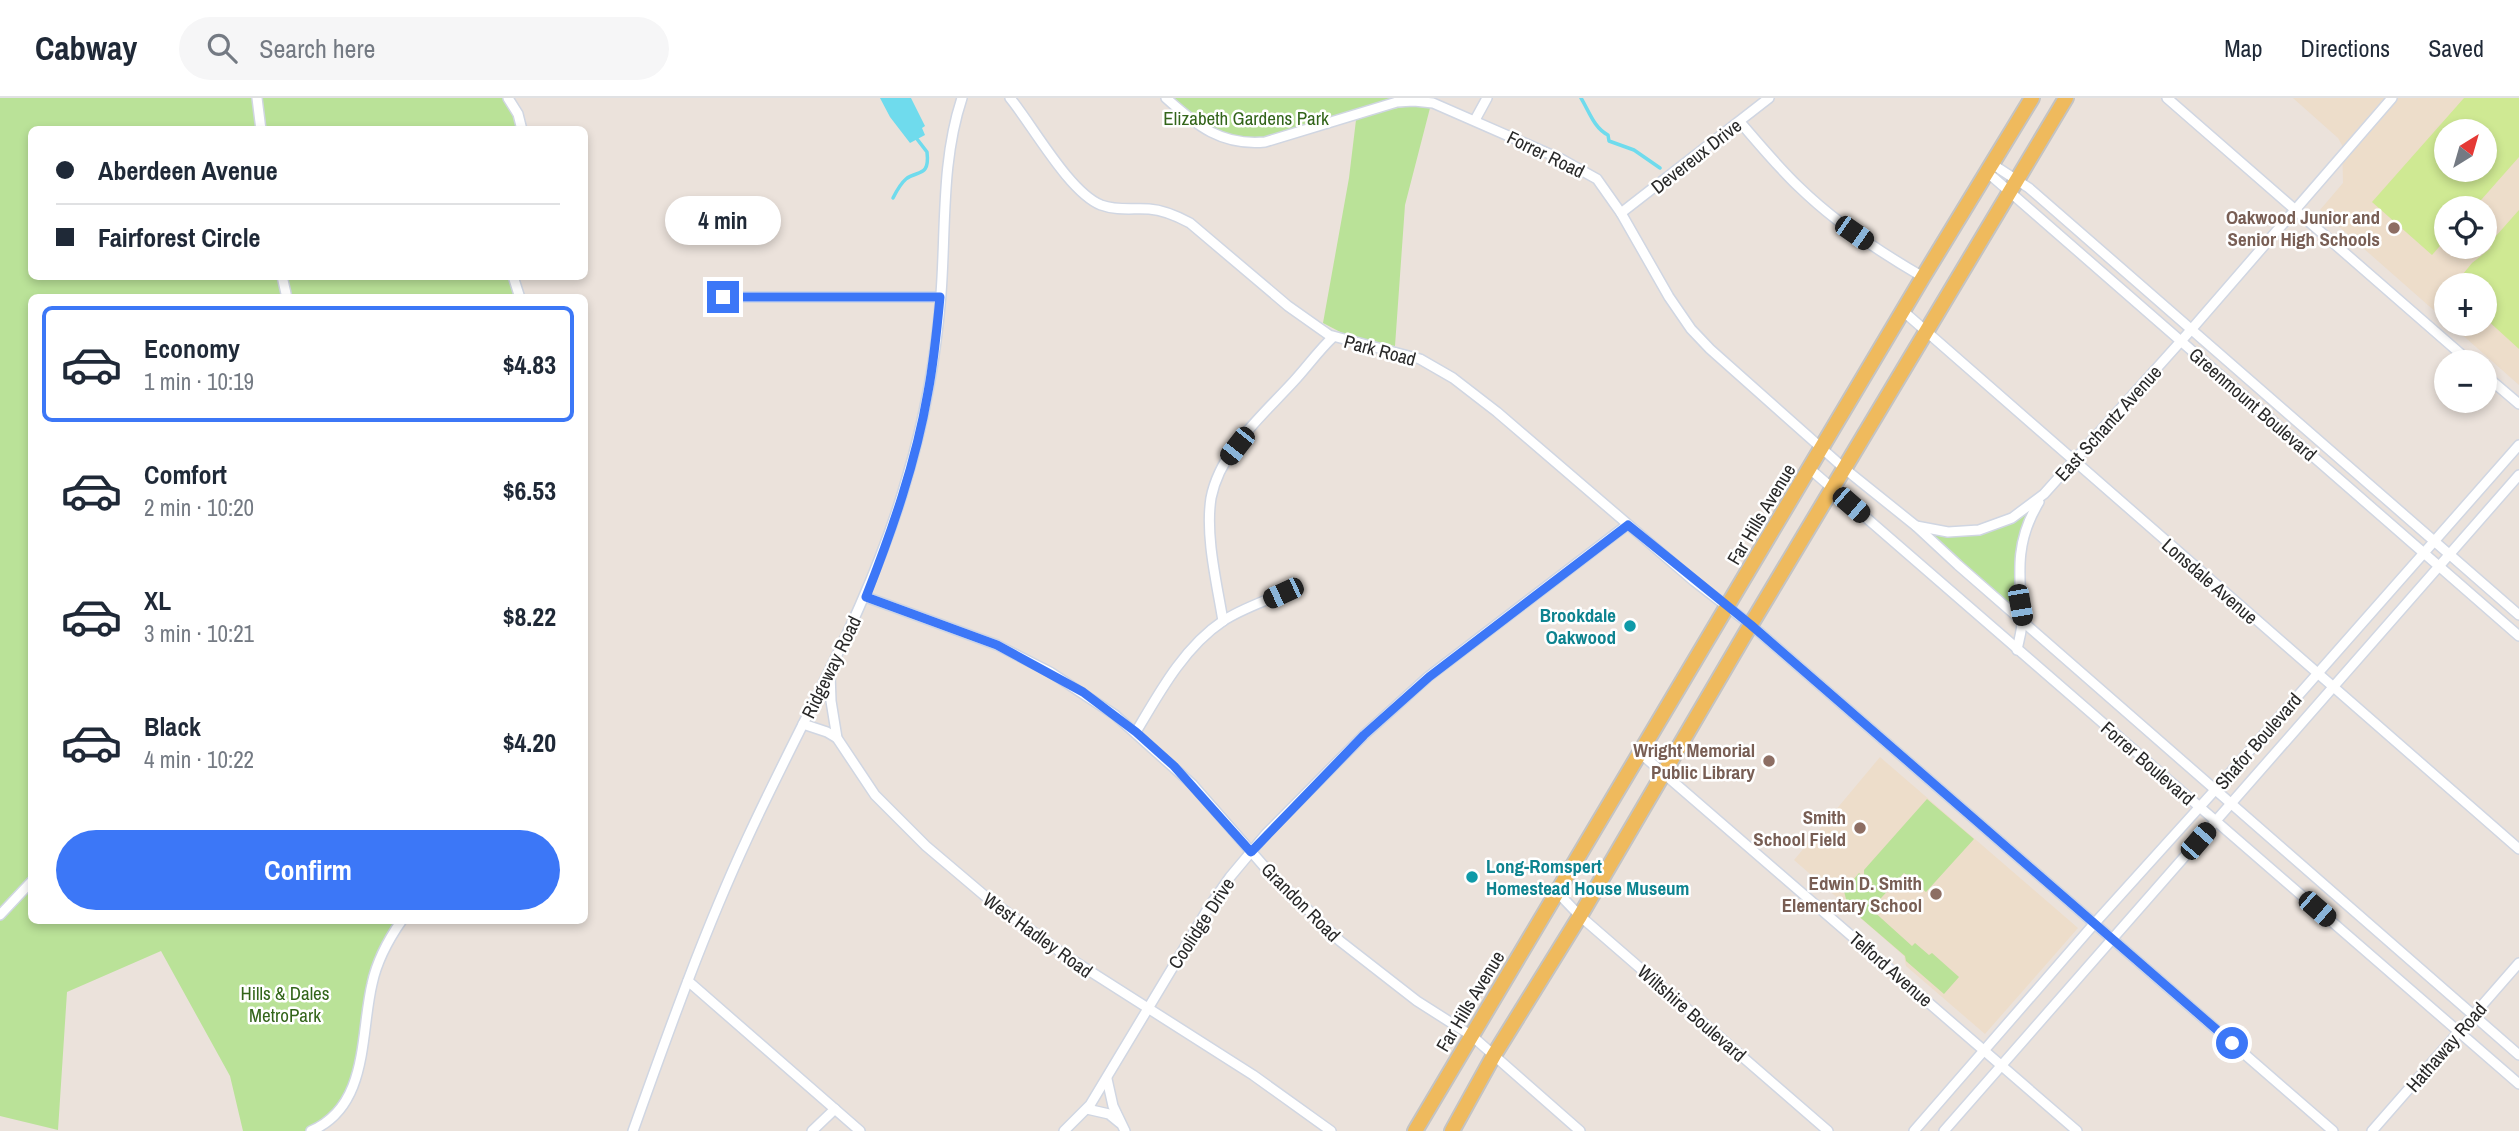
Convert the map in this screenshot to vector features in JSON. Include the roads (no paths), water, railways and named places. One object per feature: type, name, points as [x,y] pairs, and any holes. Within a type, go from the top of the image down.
[{"type":"main road","name":"Far Hills Avenue","points":[[1415,1131],[2032,98]]},
{"type":"main road","points":[[1452,1131],[1494,1055],[1580,916],[2066,98]]},
{"type":"street","points":[[257,98],[260,126]]},
{"type":"street","points":[[508,98],[518,114],[521,126]]},
{"type":"street","name":"Ridgeway Road","points":[[633,1131],[688,981],[747,839],[866,597],[894,520],[928,393],[940,297],[947,163],[962,98]]},
{"type":"street","name":"Park Road","points":[[1010,98],[1069,178],[1089,199],[1114,208],[1164,211],[1190,223],[1288,306],[1333,337],[1420,359],[1445,372],[1496,411],[1628,525],[1751,625],[2333,1131]]},
{"type":"street","name":"Forrer Road","points":[[1166,98],[1220,138],[1246,144],[1265,142],[1397,102],[1433,103],[1584,171],[1606,189],[1671,301],[1691,329],[1845,469]]},
{"type":"street","points":[[1475,120],[1488,98]]},
{"type":"street","name":"Devereux Drive","points":[[1621,213],[1769,98]]},
{"type":"street","points":[[2167,98],[2456,350]]},
{"type":"street","name":"East Schantz Avenue","points":[[2017,650],[2023,620],[2019,590],[2019,556],[2032,514],[2044,494],[2392,98]]},
{"type":"street","points":[[1740,122],[1825,211],[1852,233],[1923,277]]},
{"type":"street","name":"Greenmount Boulevard","points":[[1989,168],[2013,184],[2190,331],[2519,615]]},
{"type":"street","name":"Greenmount Boulevard","points":[[2013,184],[2181,341],[2519,636]]},
{"type":"street","points":[[709,297],[940,297]]},
{"type":"street","name":"Lonsdale Avenue","points":[[1903,311],[2519,849]]},
{"type":"street","points":[[1223,621],[1214,569],[1210,516],[1215,484],[1227,459],[1246,434],[1333,337]]},
{"type":"street","points":[[2497,385],[2519,404]]},
{"type":"street","name":"Shafor Boulevard","points":[[1914,1131],[2519,445]]},
{"type":"street","name":"Forrer Boulevard","points":[[1845,469],[1916,526],[2519,1055]]},
{"type":"street","name":"Forrer Boulevard","points":[[1810,470],[2519,1084]]},
{"type":"street","name":"Shafor Boulevard","points":[[1944,1131],[2519,475]]},
{"type":"street","name":"East Schantz Avenue","points":[[1916,526],[1948,532],[1979,530],[2012,518],[2044,494]]},
{"type":"street","name":"Coolidge Drive","points":[[1064,1131],[1087,1109],[1209,907],[1251,852],[1364,735],[1429,677],[1628,525]]},
{"type":"street","points":[[1136,732],[1182,661],[1223,621],[1283,593]]},
{"type":"street","name":"Grandon Road","points":[[866,597],[953,627],[1014,653],[1083,692],[1136,732],[1192,784],[1251,852],[1340,942],[1417,1001],[1472,1036],[1580,1131]]},
{"type":"street","name":"West Hadley Road","points":[[830,670],[837,738],[876,795],[954,872],[1053,947],[1253,1074],[1331,1131]]},
{"type":"street","points":[[803,724],[837,738]]},
{"type":"street","name":"Telford Avenue","points":[[1640,753],[2077,1131]]},
{"type":"street","points":[[0,915],[28,885]]},
{"type":"street","name":"Wiltshire Boulevard","points":[[1559,892],[1580,916],[1828,1131]]},
{"type":"street","points":[[312,1131],[339,1112],[353,1086],[362,1053],[374,975],[385,947],[399,924]]},
{"type":"street","name":"Hathaway Road","points":[[2372,1131],[2519,963]]},
{"type":"street","points":[[688,981],[860,1131]]},
{"type":"street","points":[[1107,1079],[1110,1096],[1122,1127]]},
{"type":"street","points":[[813,1131],[835,1109]]},
{"type":"street","points":[[1087,1109],[1109,1114],[1122,1127]]},
{"type":"water","points":[[880,98],[911,98],[925,126],[922,128],[925,135],[910,143],[890,117]]},
{"type":"waterway","points":[[1581,98],[1595,124],[1608,135],[1609,141],[1634,150],[1660,168]]},
{"type":"waterway","points":[[893,198],[904,181],[922,172],[927,166],[927,152],[917,139]]},
{"type":"place","name":"Oakwood Junior and Senior High Schools","points":[[2394,228]]},
{"type":"place","name":"Brookdale Oakwood","points":[[1630,626]]},
{"type":"place","name":"Wright Memorial Public Library","points":[[1769,761]]},
{"type":"place","name":"Smith School Field","points":[[1860,828]]},
{"type":"place","name":"Long-Romspert Homestead House Museum","points":[[1472,877]]},
{"type":"place","name":"Edwin D. Smith Elementary School","points":[[1936,894]]},
{"type":"park label","name":"Elizabeth Gardens Park","points":[[1246,118]]},
{"type":"park label","name":"Hills & Dales MetroPark","points":[[285,1004]]}]
